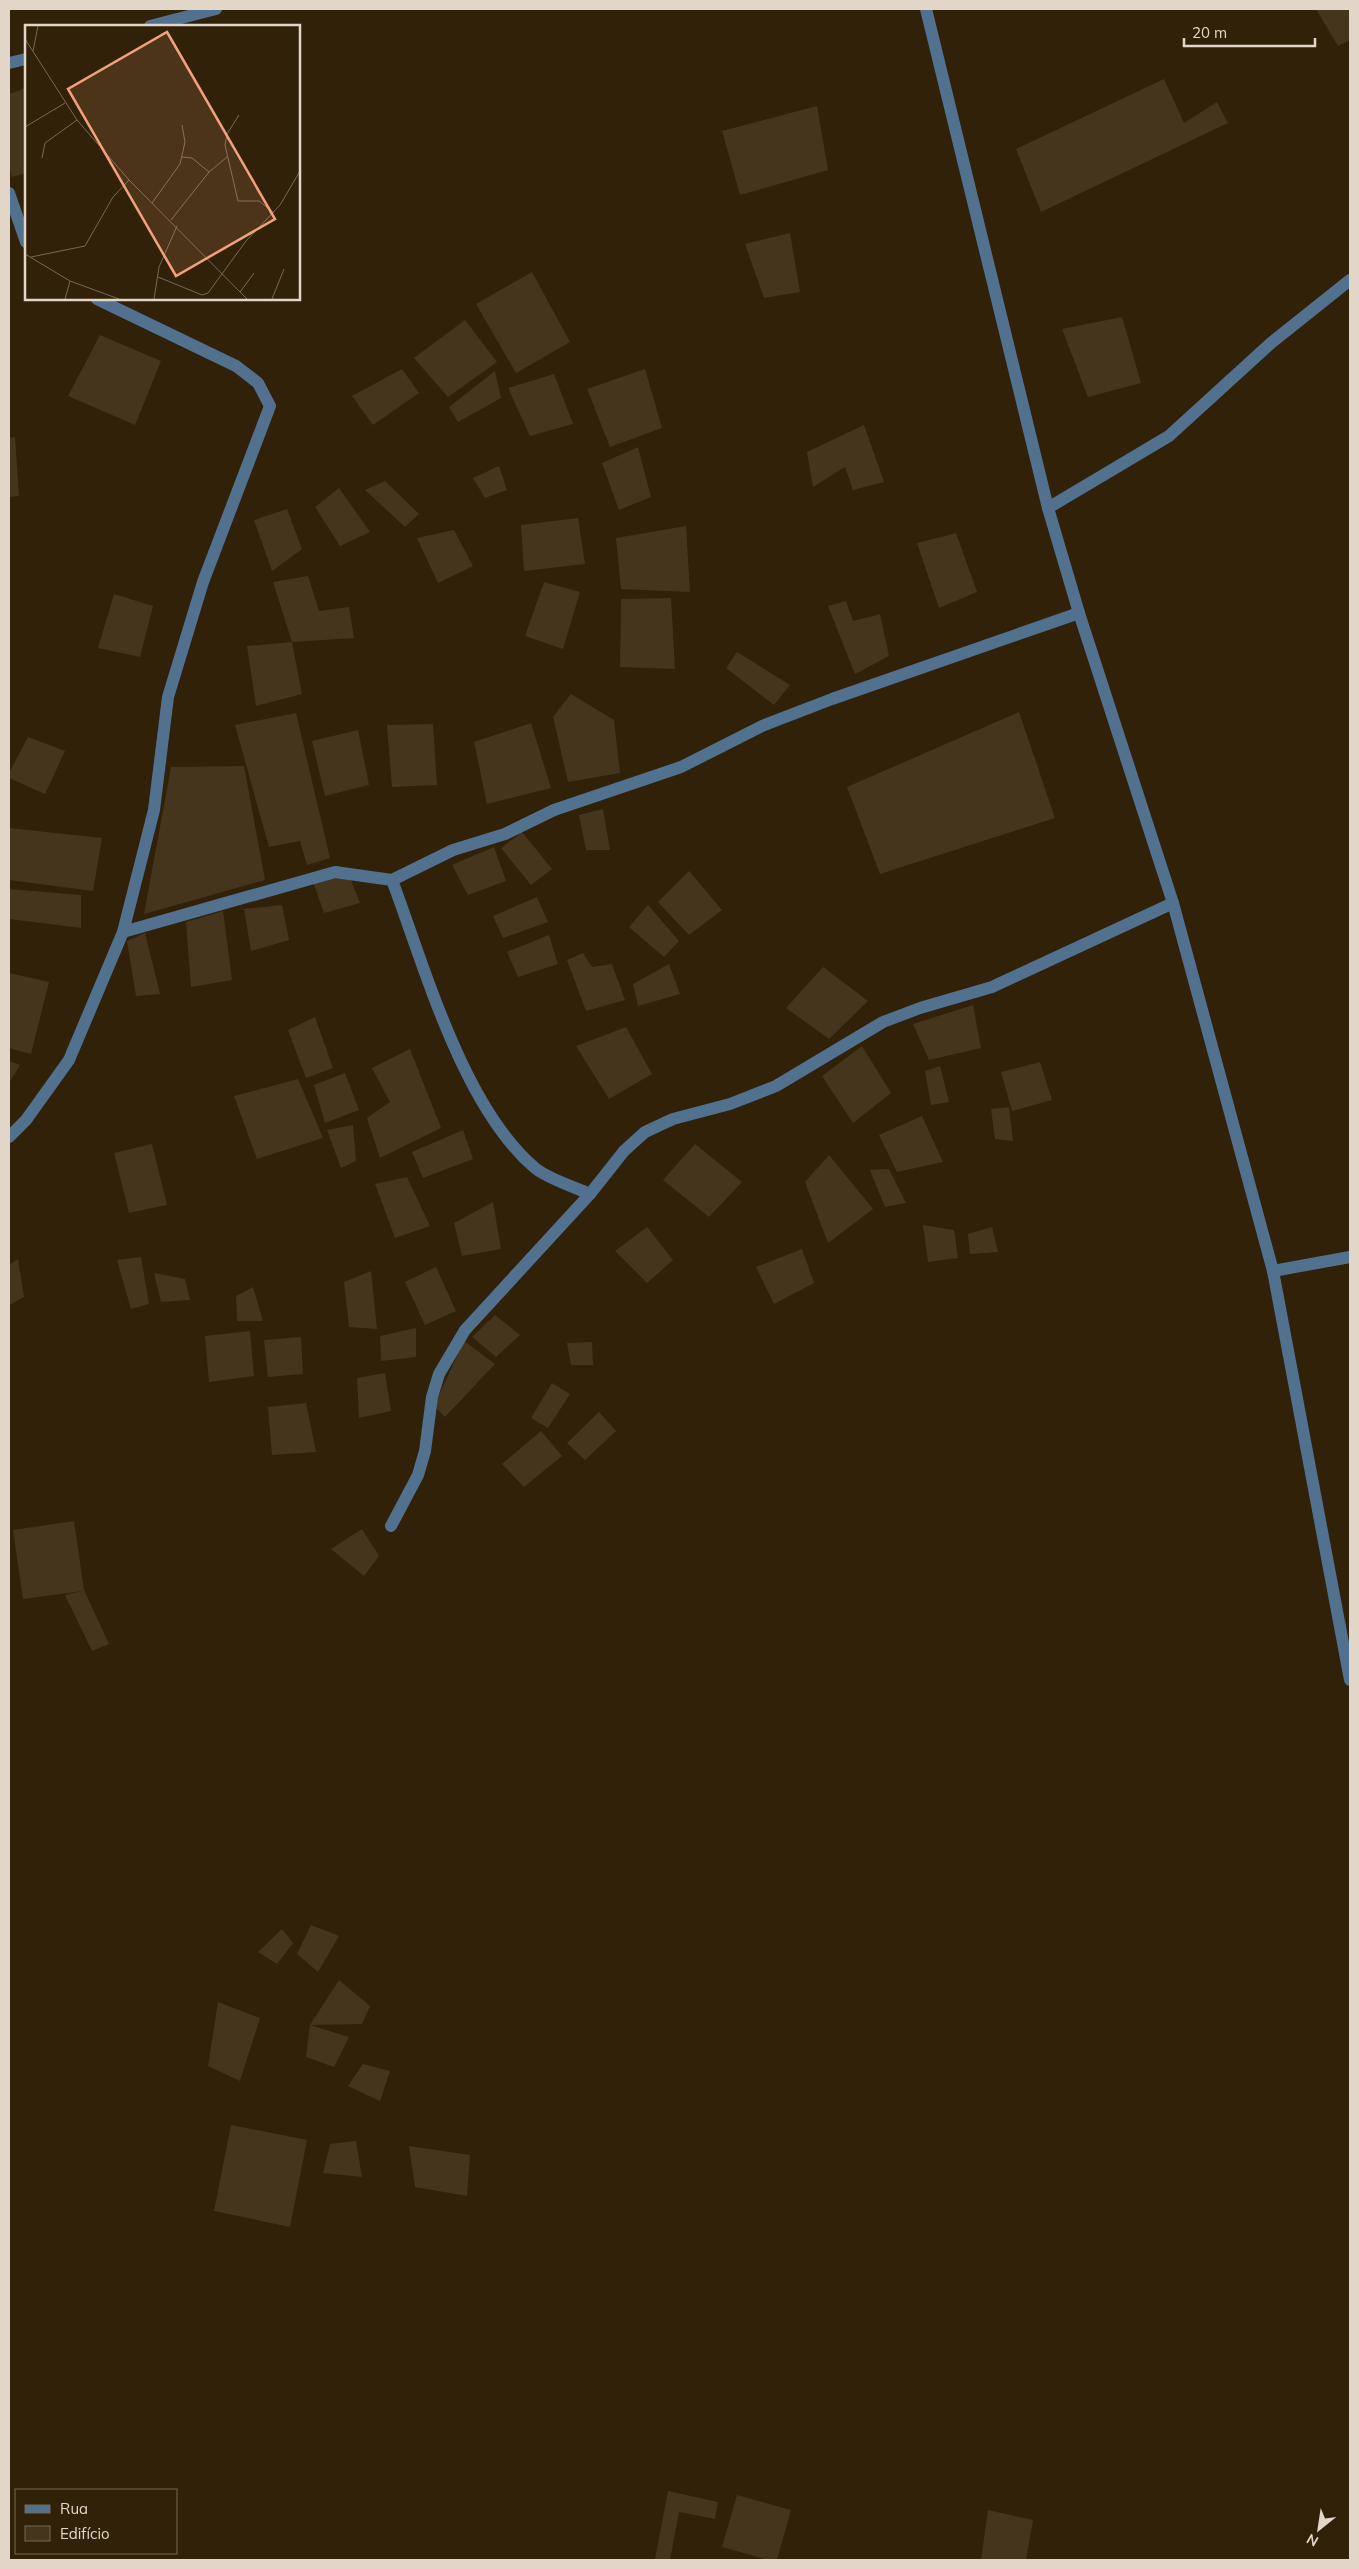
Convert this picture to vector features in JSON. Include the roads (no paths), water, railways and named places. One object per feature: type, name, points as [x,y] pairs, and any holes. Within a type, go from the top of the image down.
[{"type":"street","points":[[154,25],[216,9]]},
{"type":"street","points":[[926,9],[1048,508],[1079,613],[1173,903],[1274,1271],[1350,1680]]},
{"type":"street","points":[[9,63],[25,59]]},
{"type":"street","points":[[9,193],[25,239]]},
{"type":"street","points":[[1048,508],[1169,436],[1271,343],[1350,280]]},
{"type":"street","points":[[9,1137],[26,1120],[69,1060],[123,932],[154,810],[168,697],[203,582],[270,406],[258,383],[236,366],[99,300]]},
{"type":"street","points":[[123,932],[335,872],[392,880],[453,850],[505,834],[554,810],[681,767],[762,726],[823,702],[1079,613]]},
{"type":"street","points":[[392,880],[453,1043],[492,1120],[536,1169],[590,1194]]},
{"type":"street","points":[[391,1526],[418,1475],[425,1451],[432,1397],[439,1374],[466,1330],[590,1194],[624,1151],[645,1132],[673,1119],[730,1104],[776,1086],[884,1022],[920,1008],[992,987],[1173,903]]},
{"type":"street","points":[[1274,1271],[1350,1257]]}]
